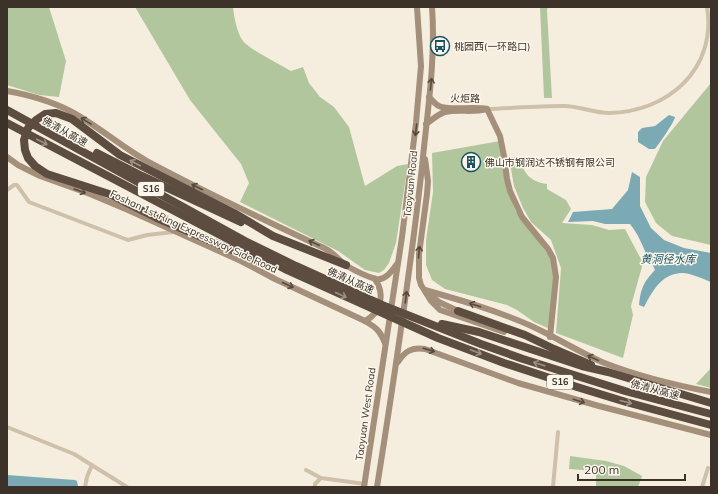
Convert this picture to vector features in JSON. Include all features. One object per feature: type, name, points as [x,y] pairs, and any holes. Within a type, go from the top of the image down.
[{"type":"highway","points":[[8,111],[219,213],[346,265]]},
{"type":"highway","name":"佛清从高速","points":[[8,111],[240,238],[291,270],[504,352],[625,391],[711,414]]},
{"type":"highway","points":[[273,236],[234,213],[120,155],[72,119],[56,113],[45,114],[28,128],[24,140],[28,158],[35,166],[47,174],[109,194],[157,218],[258,261],[291,270]]},
{"type":"highway","name":"佛清从高速","points":[[7,123],[291,270],[414,327],[517,368],[611,398],[711,425]]},
{"type":"highway","points":[[458,311],[525,335],[608,372]]},
{"type":"highway","points":[[418,319],[479,332],[582,366],[608,372],[711,403]]},
{"type":"highway","points":[[504,332],[554,349]]},
{"type":"highway","points":[[672,392],[711,400]]},
{"type":"main road","name":"Taoyuan Road","points":[[386,344],[416,124],[421,66],[417,7]]},
{"type":"main road","name":"Taoyuan Road","points":[[397,363],[414,235],[432,68],[432,7]]},
{"type":"main road","points":[[7,91],[43,100],[70,111],[129,151],[228,203],[329,250],[346,265],[375,279],[385,277],[398,263]]},
{"type":"main road","name":"火炬路","points":[[429,97],[440,107],[479,107],[487,109]]},
{"type":"main road","points":[[487,109],[500,136],[510,191],[522,217],[548,249],[553,258],[556,277],[550,337]]},
{"type":"main road","name":"火炬路","points":[[426,124],[439,114],[446,112],[479,111],[487,109]]},
{"type":"main road","points":[[424,148],[428,181],[419,254],[419,278],[431,301],[440,310],[504,332]]},
{"type":"main road","name":"Foshan 1st Ring Expressway Side Road","points":[[7,157],[18,165],[40,176],[90,194],[241,261],[275,279],[366,321],[377,328],[386,344]]},
{"type":"main road","points":[[366,321],[374,315],[381,301],[379,285],[375,279]]},
{"type":"main road","points":[[425,290],[477,305],[529,326],[603,362],[648,378],[711,392]]},
{"type":"main road","points":[[425,290],[439,302],[458,311]]},
{"type":"main road","name":"Taoyuan West Road","points":[[365,485],[386,344]]},
{"type":"main road","points":[[377,487],[397,363],[407,351],[412,348],[425,349],[518,383],[594,405],[711,435]]},
{"type":"street","points":[[487,109],[565,106],[607,113],[627,112],[644,107],[674,92],[687,81],[699,60],[708,35],[707,7]]},
{"type":"street","points":[[7,190],[14,184],[17,185],[29,202],[128,240],[147,235],[174,232]]},
{"type":"street","points":[[7,426],[74,454],[127,487]]},
{"type":"street","points":[[553,487],[558,432]]},
{"type":"street","points":[[85,487],[92,465]]},
{"type":"street","points":[[702,487],[708,468]]},
{"type":"street","points":[[306,470],[322,478],[365,485]]},
{"type":"street","points":[[315,487],[315,484],[322,478]]},
{"type":"green space","points":[[7,7],[49,7],[66,61],[59,97],[39,95],[7,85]]},
{"type":"green space","points":[[135,7],[233,7],[237,29],[243,41],[258,52],[291,71],[303,67],[309,83],[320,97],[334,107],[349,127],[365,186],[397,166],[408,164],[396,243],[389,263],[384,270],[379,273],[365,270],[338,251],[240,202],[249,183],[241,164],[190,100]]},
{"type":"green space","points":[[540,7],[548,7],[552,98],[544,98]]},
{"type":"green space","points":[[711,83],[711,245],[672,236],[656,223],[645,202],[646,177],[663,141]]},
{"type":"green space","points":[[500,141],[511,199],[515,210],[550,257],[555,278],[550,329],[534,322],[507,305],[445,289],[432,280],[426,265],[426,240],[433,192],[432,153]]},
{"type":"green space","points":[[518,157],[525,172],[531,178],[535,181],[547,184],[547,189],[566,200],[571,209],[562,223],[592,225],[609,230],[625,229],[643,263],[631,306],[633,315],[623,358],[556,333],[561,268],[551,240],[531,222],[523,208],[514,186],[509,158]]},
{"type":"green space","points":[[711,368],[711,388],[696,384]]},
{"type":"green space","points":[[570,456],[606,461],[624,466],[642,476],[638,487],[596,487],[596,471],[569,469]]},
{"type":"water","points":[[669,115],[675,117],[655,149],[649,149],[638,142],[638,132],[642,128],[655,126]]},
{"type":"water","name":"黄洞径水库","points":[[632,172],[640,177],[640,206],[651,228],[664,240],[684,248],[711,253],[711,282],[688,274],[674,274],[663,280],[658,285],[644,307],[639,305],[642,290],[645,282],[655,270],[638,235],[630,224],[605,224],[593,221],[568,222],[573,212],[612,209],[628,190]]},
{"type":"water","points":[[7,475],[75,480],[77,481],[78,486],[7,487]]},
{"type":"place","name":"桃园西(一环路口)","points":[[440,46]]},
{"type":"place","name":"佛山市钢润达不锈钢有限公司","points":[[471,162]]}]
